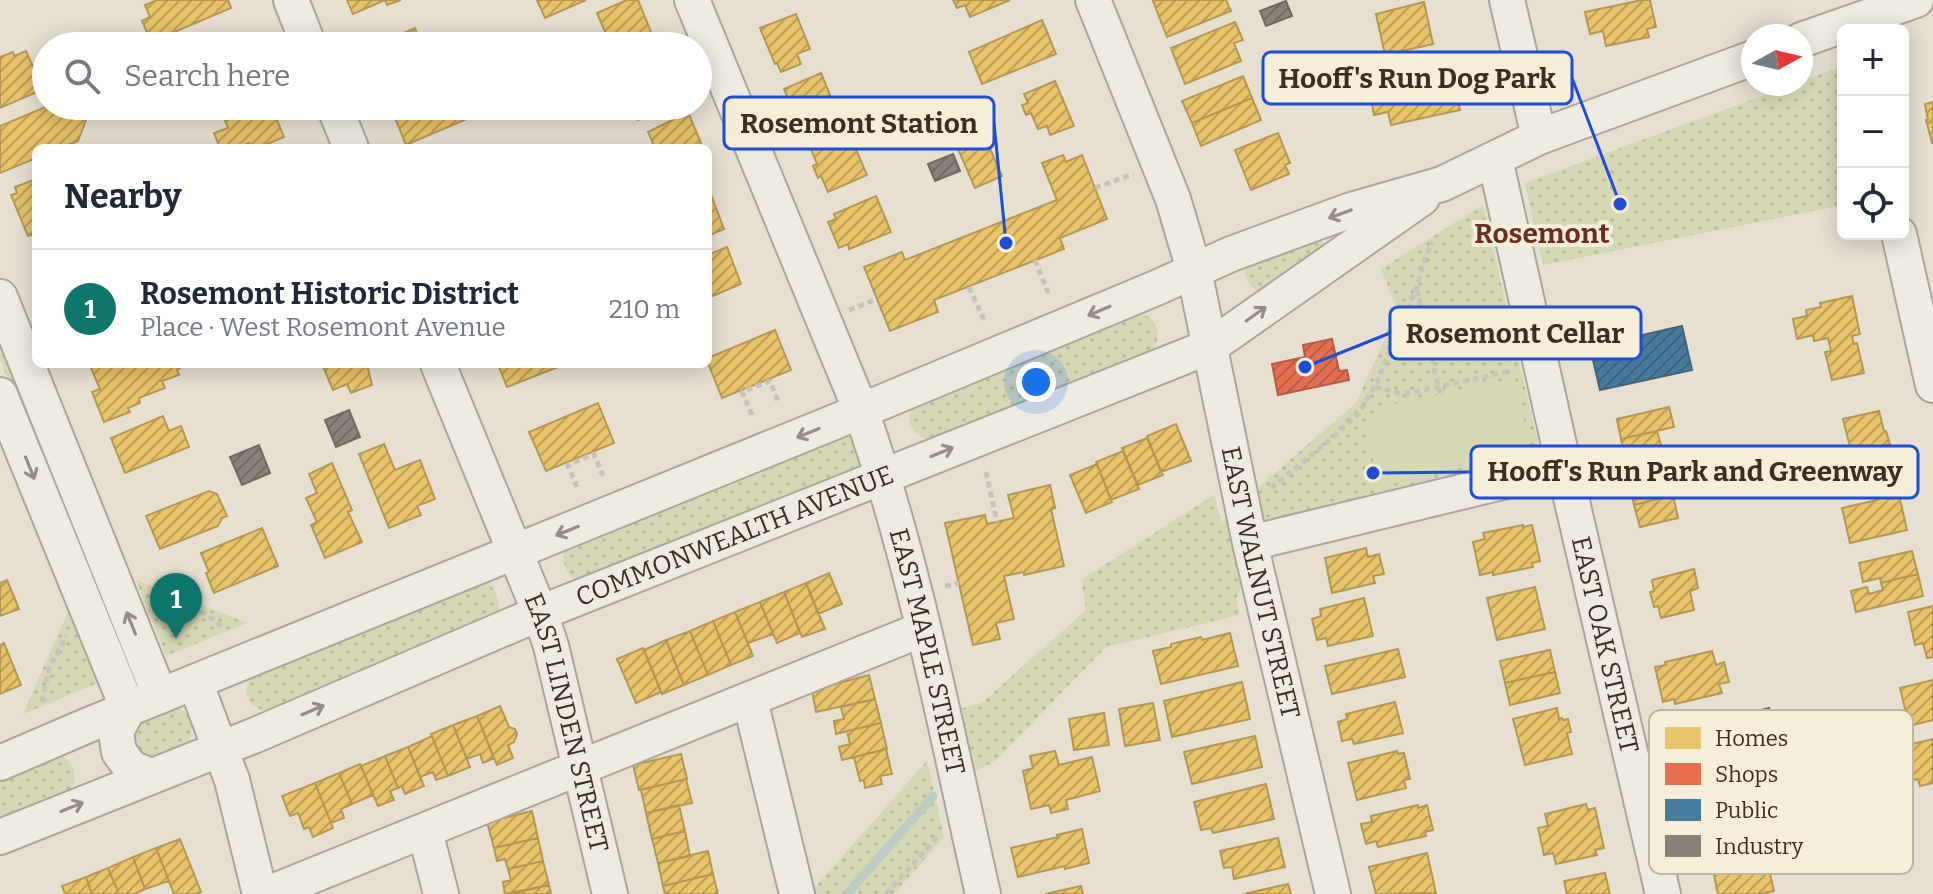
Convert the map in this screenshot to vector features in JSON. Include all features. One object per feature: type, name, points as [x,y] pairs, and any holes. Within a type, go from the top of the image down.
[{"type":"street","points":[[291,0],[304,32]]},
{"type":"street","name":"EAST MAPLE STREET","points":[[692,0],[705,32]]},
{"type":"street","name":"EAST WALNUT STREET","points":[[1093,0],[1173,199],[1194,270],[1250,543],[1333,894]]},
{"type":"street","points":[[1507,0],[1539,137]]},
{"type":"street","points":[[1813,34],[1849,17],[1916,0]]},
{"type":"street","name":"EAST MAPLE STREET","points":[[712,49],[861,411],[883,475],[923,629],[983,894]]},
{"type":"street","name":"COMMONWEALTH AVENUE","points":[[0,763],[861,411],[1194,270],[1351,210],[1442,184],[1539,137],[1741,62]]},
{"type":"street","points":[[340,120],[349,144]]},
{"type":"street","name":"EAST OAK STREET","points":[[1495,159],[1649,834]]},
{"type":"street","name":"COMMONWEALTH AVENUE","points":[[0,837],[220,749],[540,613],[1211,346],[1442,184]]},
{"type":"street","points":[[1900,240],[1933,385]]},
{"type":"street","points":[[0,297],[160,696]]},
{"type":"street","name":"EAST LINDEN STREET","points":[[440,368],[551,646],[610,894]]},
{"type":"street","points":[[0,395],[128,709],[116,732],[119,752],[131,768],[151,776]]},
{"type":"street","points":[[1250,543],[1564,467]]},
{"type":"street","points":[[267,894],[923,629]]},
{"type":"street","points":[[195,682],[232,780],[260,894]]},
{"type":"street","points":[[750,700],[797,894]]},
{"type":"street","points":[[425,831],[441,894]]},
{"type":"street","name":"EAST OAK STREET","points":[[1658,874],[1663,894]]},
{"type":"path","points":[[1095,188],[1142,171]]},
{"type":"path","points":[[1267,491],[1352,421],[1375,387],[1433,242]]},
{"type":"path","points":[[1035,260],[1049,295]]},
{"type":"path","points":[[969,287],[985,322]]},
{"type":"path","points":[[1416,289],[1440,395]]},
{"type":"path","points":[[848,310],[877,299]]},
{"type":"path","points":[[1375,387],[1404,394],[1520,369]]},
{"type":"path","points":[[752,415],[742,392],[756,386],[770,381],[779,404]]},
{"type":"path","points":[[577,487],[568,465],[580,458],[594,454],[603,476]]},
{"type":"path","points":[[986,472],[997,522]]},
{"type":"path","points":[[149,597],[186,604],[210,616],[223,629]]},
{"type":"path","points":[[42,702],[51,664],[63,641],[76,627]]},
{"type":"path","points":[[886,894],[940,834],[947,832]]},
{"type":"green space","points":[[1837,68],[1837,206],[1543,265],[1525,183],[1761,96],[1813,96],[1813,77]]},
{"type":"green space","points":[[1483,205],[1541,456],[1275,520],[1236,598],[1240,615],[1106,647],[996,760],[975,772],[960,709],[982,703],[1086,610],[1081,580],[1214,495],[1221,523],[1356,403],[1398,310],[1381,269]]},
{"type":"green space","points":[[1318,237],[1326,251],[1259,292],[1249,283],[1245,271],[1249,264]]},
{"type":"green space","points":[[1135,311],[1149,317],[1157,328],[1157,340],[1149,354],[930,441],[913,430],[909,420],[916,402]]},
{"type":"green space","points":[[0,328],[139,671],[132,674],[0,360]]},
{"type":"green space","points":[[1515,378],[1531,451],[1379,487],[1366,426],[1377,408]]},
{"type":"green space","points":[[850,430],[862,468],[580,583],[566,569],[563,549]]},
{"type":"green space","points":[[136,580],[247,623],[166,656]]},
{"type":"green space","points":[[479,580],[490,585],[496,593],[498,615],[269,712],[251,704],[248,699],[251,675]]},
{"type":"green space","points":[[71,605],[103,681],[23,714]]},
{"type":"green space","points":[[173,706],[191,719],[190,742],[180,751],[157,760],[136,757],[127,729],[135,717]]},
{"type":"green space","points":[[54,752],[66,759],[73,769],[74,781],[69,794],[0,824],[0,771]]},
{"type":"green space","points":[[927,761],[944,837],[894,894],[809,894]]},
{"type":"building: Homes","points":[[157,0],[228,0],[231,8],[175,32],[147,32],[142,21],[150,17],[145,5]]},
{"type":"building: Homes","points":[[347,0],[385,0],[353,14]]},
{"type":"building: Homes","points":[[537,0],[586,0],[545,18]]},
{"type":"building: Homes","points":[[627,0],[638,0],[651,32],[605,32],[597,13]]},
{"type":"building: Homes","points":[[953,0],[1010,0],[970,17],[965,5],[957,8]]},
{"type":"building: Homes","points":[[1226,0],[1231,11],[1167,37],[1153,1]]},
{"type":"building: Homes","points":[[1650,0],[1656,27],[1647,29],[1649,37],[1606,46],[1603,31],[1590,34],[1585,12]]},
{"type":"building: Homes","points":[[1424,2],[1433,44],[1385,55],[1376,14]]},
{"type":"building: Homes","points":[[796,14],[810,49],[797,54],[801,64],[781,72],[760,28]]},
{"type":"building: Homes","points":[[1042,20],[1056,54],[982,84],[969,52]]},
{"type":"building: Homes","points":[[1235,22],[1243,40],[1234,43],[1241,61],[1185,84],[1171,48]]},
{"type":"building: Homes","points":[[26,51],[32,64],[32,94],[0,108],[0,57],[13,52],[14,56]]},
{"type":"building: Homes","points":[[821,73],[841,122],[802,137],[797,124],[790,127],[779,102],[788,98],[784,89]]},
{"type":"building: Homes","points":[[1451,73],[1460,110],[1391,125],[1388,112],[1374,115],[1369,87],[1386,83],[1387,87]]},
{"type":"building: Homes","points":[[1243,76],[1252,98],[1192,123],[1182,101]]},
{"type":"building: Homes","points":[[1055,81],[1074,126],[1050,135],[1047,126],[1038,129],[1031,113],[1026,115],[1022,105],[1028,103],[1024,94]]},
{"type":"building: Homes","points":[[1252,98],[1261,120],[1201,146],[1192,123]]},
{"type":"building: Homes","points":[[1933,102],[1933,143],[1932,143],[1925,104]]},
{"type":"building: Homes","points":[[32,113],[32,120],[86,120],[78,141],[70,144],[32,144],[32,160],[0,173],[0,126]]},
{"type":"building: Homes","points":[[225,120],[277,120],[284,137],[267,144],[218,144],[214,133],[228,128]]},
{"type":"building: Homes","points":[[396,120],[464,120],[408,144],[406,144]]},
{"type":"building: Homes","points":[[672,120],[691,120],[701,144],[653,144],[648,132]]},
{"type":"building: Homes","points":[[978,121],[1002,176],[975,188],[951,133]]},
{"type":"building: Homes","points":[[848,131],[867,175],[828,192],[813,166],[817,164],[810,147]]},
{"type":"building: Homes","points":[[1278,133],[1290,163],[1285,165],[1289,174],[1251,190],[1235,150]]},
{"type":"building: Homes","points":[[1063,155],[1066,162],[1082,155],[1107,219],[1060,238],[1064,249],[934,300],[938,312],[890,331],[864,267],[902,252],[905,260],[1057,200],[1042,163]]},
{"type":"building: Homes","points":[[32,181],[32,235],[28,236],[11,195],[17,193],[15,187]]},
{"type":"building: Homes","points":[[876,196],[891,232],[849,249],[848,244],[839,248],[828,222],[836,219],[834,214]]},
{"type":"building: Homes","points":[[712,198],[724,229],[712,234]]},
{"type":"building: Homes","points":[[727,247],[741,284],[712,296],[712,253]]},
{"type":"building: Homes","points":[[1852,296],[1860,334],[1852,336],[1854,344],[1857,343],[1864,373],[1832,380],[1825,352],[1831,351],[1828,338],[1814,341],[1813,335],[1797,339],[1793,319],[1807,316],[1806,310],[1821,307],[1820,303]]},
{"type":"building: Homes","points":[[775,330],[791,370],[722,398],[710,368],[712,356]]},
{"type":"building: Homes","points":[[91,368],[180,368],[177,370],[179,375],[162,381],[165,388],[139,398],[140,403],[128,408],[130,412],[104,422],[92,392],[100,389]]},
{"type":"building: Homes","points":[[324,368],[368,368],[372,385],[351,393],[347,384],[333,390]]},
{"type":"building: Homes","points":[[500,368],[555,368],[507,387]]},
{"type":"building: Homes","points":[[598,403],[614,443],[546,471],[529,432]]},
{"type":"building: Homes","points":[[1669,407],[1674,427],[1621,439],[1617,419]]},
{"type":"building: Homes","points":[[1879,411],[1890,444],[1887,445],[1890,459],[1855,467],[1843,419]]},
{"type":"building: Homes","points":[[163,416],[169,431],[181,426],[189,447],[125,473],[111,438]]},
{"type":"building: Homes","points":[[1176,424],[1191,461],[1161,472],[1147,436]]},
{"type":"building: Homes","points":[[1657,431],[1663,452],[1626,461],[1621,439]]},
{"type":"building: Homes","points":[[1147,438],[1163,475],[1138,485],[1122,448]]},
{"type":"building: Homes","points":[[384,444],[395,470],[420,460],[435,499],[417,506],[421,515],[389,528],[359,454]]},
{"type":"building: Homes","points":[[1123,451],[1139,489],[1111,500],[1096,462]]},
{"type":"building: Homes","points":[[332,463],[352,510],[348,512],[362,542],[325,558],[311,525],[317,522],[306,498],[317,493],[309,474]]},
{"type":"building: Homes","points":[[1097,464],[1112,502],[1086,513],[1070,475]]},
{"type":"building: Homes","points":[[1692,467],[1697,489],[1634,505],[1629,482]]},
{"type":"building: Homes","points":[[1893,483],[1907,530],[1850,543],[1842,508],[1877,500],[1874,487]]},
{"type":"building: Homes","points":[[1050,485],[1055,508],[1051,509],[1064,566],[1004,576],[1014,619],[996,623],[1000,639],[973,645],[945,523],[985,515],[987,524],[1014,518],[1008,495]]},
{"type":"building: Homes","points":[[209,491],[217,494],[227,516],[218,526],[160,549],[146,516]]},
{"type":"building: Homes","points":[[1673,495],[1678,518],[1640,527],[1634,505]]},
{"type":"building: Homes","points":[[1532,525],[1540,561],[1532,563],[1533,567],[1480,575],[1473,542],[1485,539],[1483,533]]},
{"type":"building: Homes","points":[[262,528],[278,566],[214,593],[201,553]]},
{"type":"building: Homes","points":[[1366,548],[1368,557],[1379,554],[1384,574],[1373,576],[1375,583],[1332,593],[1325,558]]},
{"type":"building: Homes","points":[[1912,551],[1918,574],[1881,583],[1880,578],[1863,582],[1859,563]]},
{"type":"building: Homes","points":[[1694,569],[1698,588],[1690,591],[1694,610],[1661,618],[1650,592],[1654,591],[1652,580]]},
{"type":"building: Homes","points":[[829,573],[842,604],[818,614],[806,583]]},
{"type":"building: Homes","points":[[1918,574],[1923,596],[1856,612],[1851,591],[1867,587],[1869,594],[1883,590],[1881,583]]},
{"type":"building: Homes","points":[[7,580],[19,609],[0,616],[0,583]]},
{"type":"building: Homes","points":[[806,583],[825,629],[802,637],[784,592]]},
{"type":"building: Homes","points":[[1535,587],[1545,629],[1497,640],[1487,598]]},
{"type":"building: Homes","points":[[784,592],[800,633],[777,643],[760,602]]},
{"type":"building: Homes","points":[[1364,598],[1373,636],[1328,646],[1326,638],[1317,640],[1312,619],[1321,616],[1320,609]]},
{"type":"building: Homes","points":[[760,602],[773,634],[748,643],[735,612]]},
{"type":"building: Homes","points":[[1933,606],[1933,657],[1927,658],[1923,643],[1915,645],[1908,612]]},
{"type":"building: Homes","points":[[735,612],[753,656],[731,665],[713,621]]},
{"type":"building: Homes","points":[[713,621],[731,665],[708,675],[690,631]]},
{"type":"building: Homes","points":[[690,631],[708,675],[684,685],[666,640]]},
{"type":"building: Homes","points":[[1230,633],[1238,666],[1161,684],[1153,651],[1171,647],[1171,644]]},
{"type":"building: Homes","points":[[666,640],[684,685],[662,694],[644,650]]},
{"type":"building: Homes","points":[[4,643],[21,685],[0,694],[0,645]]},
{"type":"building: Homes","points":[[643,648],[661,692],[636,703],[617,659]]},
{"type":"building: Homes","points":[[1398,649],[1405,677],[1332,694],[1325,666]]},
{"type":"building: Homes","points":[[1550,650],[1555,672],[1505,683],[1500,661]]},
{"type":"building: Homes","points":[[1712,651],[1716,665],[1724,662],[1729,682],[1719,684],[1722,693],[1675,704],[1674,699],[1663,702],[1655,667]]},
{"type":"building: Homes","points":[[1555,672],[1560,693],[1510,705],[1505,683]]},
{"type":"building: Homes","points":[[869,675],[875,699],[816,712],[812,690]]},
{"type":"building: Homes","points":[[1933,680],[1933,720],[1913,725],[1913,710],[1905,710],[1900,688]]},
{"type":"building: Homes","points":[[1242,682],[1250,719],[1172,737],[1164,701]]},
{"type":"building: Homes","points":[[875,699],[881,723],[836,734],[834,721],[844,719],[841,707]]},
{"type":"building: Homes","points":[[1395,702],[1403,733],[1354,744],[1352,739],[1342,741],[1338,722],[1347,719],[1346,714]]},
{"type":"building: Homes","points":[[1153,703],[1160,740],[1125,746],[1119,709]]},
{"type":"building: Homes","points":[[500,706],[509,727],[515,729],[517,734],[514,742],[508,745],[513,758],[497,765],[477,716]]},
{"type":"building: Homes","points":[[1557,708],[1559,719],[1568,719],[1571,732],[1567,733],[1572,754],[1525,765],[1513,719]]},
{"type":"building: Homes","points":[[1104,713],[1109,745],[1074,750],[1069,719]]},
{"type":"building: Homes","points":[[477,716],[494,758],[483,763],[480,754],[467,759],[453,725]]},
{"type":"building: Homes","points":[[881,723],[887,749],[842,760],[839,747],[850,744],[847,731]]},
{"type":"building: Homes","points":[[453,725],[470,767],[448,776],[431,734]]},
{"type":"building: Homes","points":[[432,736],[448,776],[436,780],[433,772],[420,777],[408,747]]},
{"type":"building: Homes","points":[[1255,736],[1262,767],[1192,784],[1184,752]]},
{"type":"building: Homes","points":[[1933,739],[1933,783],[1920,786],[1918,779],[1913,780],[1913,744]]},
{"type":"building: Homes","points":[[408,747],[424,786],[405,794],[402,786],[398,788],[385,756]]},
{"type":"building: Homes","points":[[886,749],[892,774],[880,776],[882,784],[865,788],[854,757]]},
{"type":"building: Homes","points":[[1055,751],[1059,765],[1092,757],[1100,791],[1066,800],[1068,809],[1051,813],[1049,805],[1031,809],[1023,771],[1033,768],[1030,756]]},
{"type":"building: Homes","points":[[1397,751],[1398,754],[1404,753],[1410,779],[1404,780],[1406,788],[1357,800],[1348,763]]},
{"type":"building: Homes","points":[[681,754],[687,779],[639,790],[633,765]]},
{"type":"building: Homes","points":[[385,756],[398,788],[390,791],[394,800],[378,806],[361,766]]},
{"type":"building: Homes","points":[[360,764],[373,795],[352,804],[339,773]]},
{"type":"building: Homes","points":[[339,773],[352,804],[341,809],[344,818],[331,823],[315,783]]},
{"type":"building: Homes","points":[[686,779],[692,803],[646,813],[641,790]]},
{"type":"building: Homes","points":[[315,783],[333,828],[313,837],[309,827],[304,829],[298,813],[290,816],[282,796]]},
{"type":"building: Homes","points":[[1266,784],[1274,819],[1213,833],[1211,828],[1201,830],[1194,802]]},
{"type":"building: Homes","points":[[1586,804],[1588,810],[1595,808],[1604,848],[1595,850],[1597,855],[1556,864],[1553,853],[1544,855],[1538,828],[1548,826],[1545,814]]},
{"type":"building: Homes","points":[[679,805],[685,831],[652,839],[646,813]]},
{"type":"building: Homes","points":[[1418,805],[1418,808],[1427,805],[1433,830],[1425,832],[1426,836],[1378,847],[1376,841],[1366,844],[1361,824],[1372,822],[1371,816]]},
{"type":"building: Homes","points":[[532,811],[538,838],[494,848],[487,822]]},
{"type":"building: Homes","points":[[1082,829],[1089,863],[1018,877],[1011,848]]},
{"type":"building: Homes","points":[[685,831],[690,856],[658,863],[652,839]]},
{"type":"building: Homes","points":[[538,838],[543,861],[508,869],[505,859],[497,861],[494,848]]},
{"type":"building: Homes","points":[[1278,838],[1285,867],[1234,879],[1232,867],[1224,868],[1220,851]]},
{"type":"building: Homes","points":[[180,839],[201,892],[196,894],[174,894],[156,848]]},
{"type":"building: Homes","points":[[156,848],[169,881],[145,889],[133,857]]},
{"type":"building: Homes","points":[[708,851],[713,874],[663,886],[658,863]]},
{"type":"building: Homes","points":[[1427,853],[1436,893],[1376,894],[1369,867]]},
{"type":"building: Homes","points":[[133,857],[145,889],[134,894],[119,894],[108,868]]},
{"type":"building: Homes","points":[[543,861],[549,885],[505,894],[503,882],[511,880],[508,869]]},
{"type":"building: Homes","points":[[108,868],[119,894],[92,894],[86,877]]},
{"type":"building: Homes","points":[[1605,873],[1610,894],[1567,894],[1564,881]]},
{"type":"building: Homes","points":[[713,874],[718,894],[665,894],[663,886]]},
{"type":"building: Homes","points":[[1714,874],[1770,874],[1774,891],[1759,894],[1718,894]]},
{"type":"building: Homes","points":[[86,877],[92,894],[65,894],[62,886]]},
{"type":"building: Homes","points":[[1288,884],[1291,894],[1244,894]]},
{"type":"building: Homes","points":[[549,885],[551,894],[511,894]]},
{"type":"building: Homes","points":[[1081,886],[1083,894],[1045,894]]},
{"type":"building: Shops","points":[[1332,339],[1339,371],[1347,370],[1349,380],[1278,395],[1272,364],[1305,357],[1303,345]]},
{"type":"building: Public","points":[[1682,326],[1692,370],[1600,390],[1590,347]]},
{"type":"building: Industry","points":[[1286,1],[1292,16],[1266,26],[1260,11]]},
{"type":"building: Industry","points":[[953,154],[960,171],[935,181],[928,164]]},
{"type":"building: Industry","points":[[349,410],[360,437],[336,447],[325,420]]},
{"type":"building: Industry","points":[[259,445],[270,473],[242,485],[230,457]]},
{"type":"waterway","points":[[847,894],[933,796]]},
{"type":"place","name":"Hooff's Run Dog Park","points":[[1620,204]]},
{"type":"place","name":"Rosemont Station","points":[[1006,243]]},
{"type":"place","name":"Rosemont Cellar","points":[[1305,367]]},
{"type":"place","name":"Hooff's Run Park and Greenway","points":[[1373,473]]},
{"type":"place","name":"Rosemont Historic District","points":[[176,639]]},
{"type":"district","name":"Rosemont","points":[[1542,233]]}]
